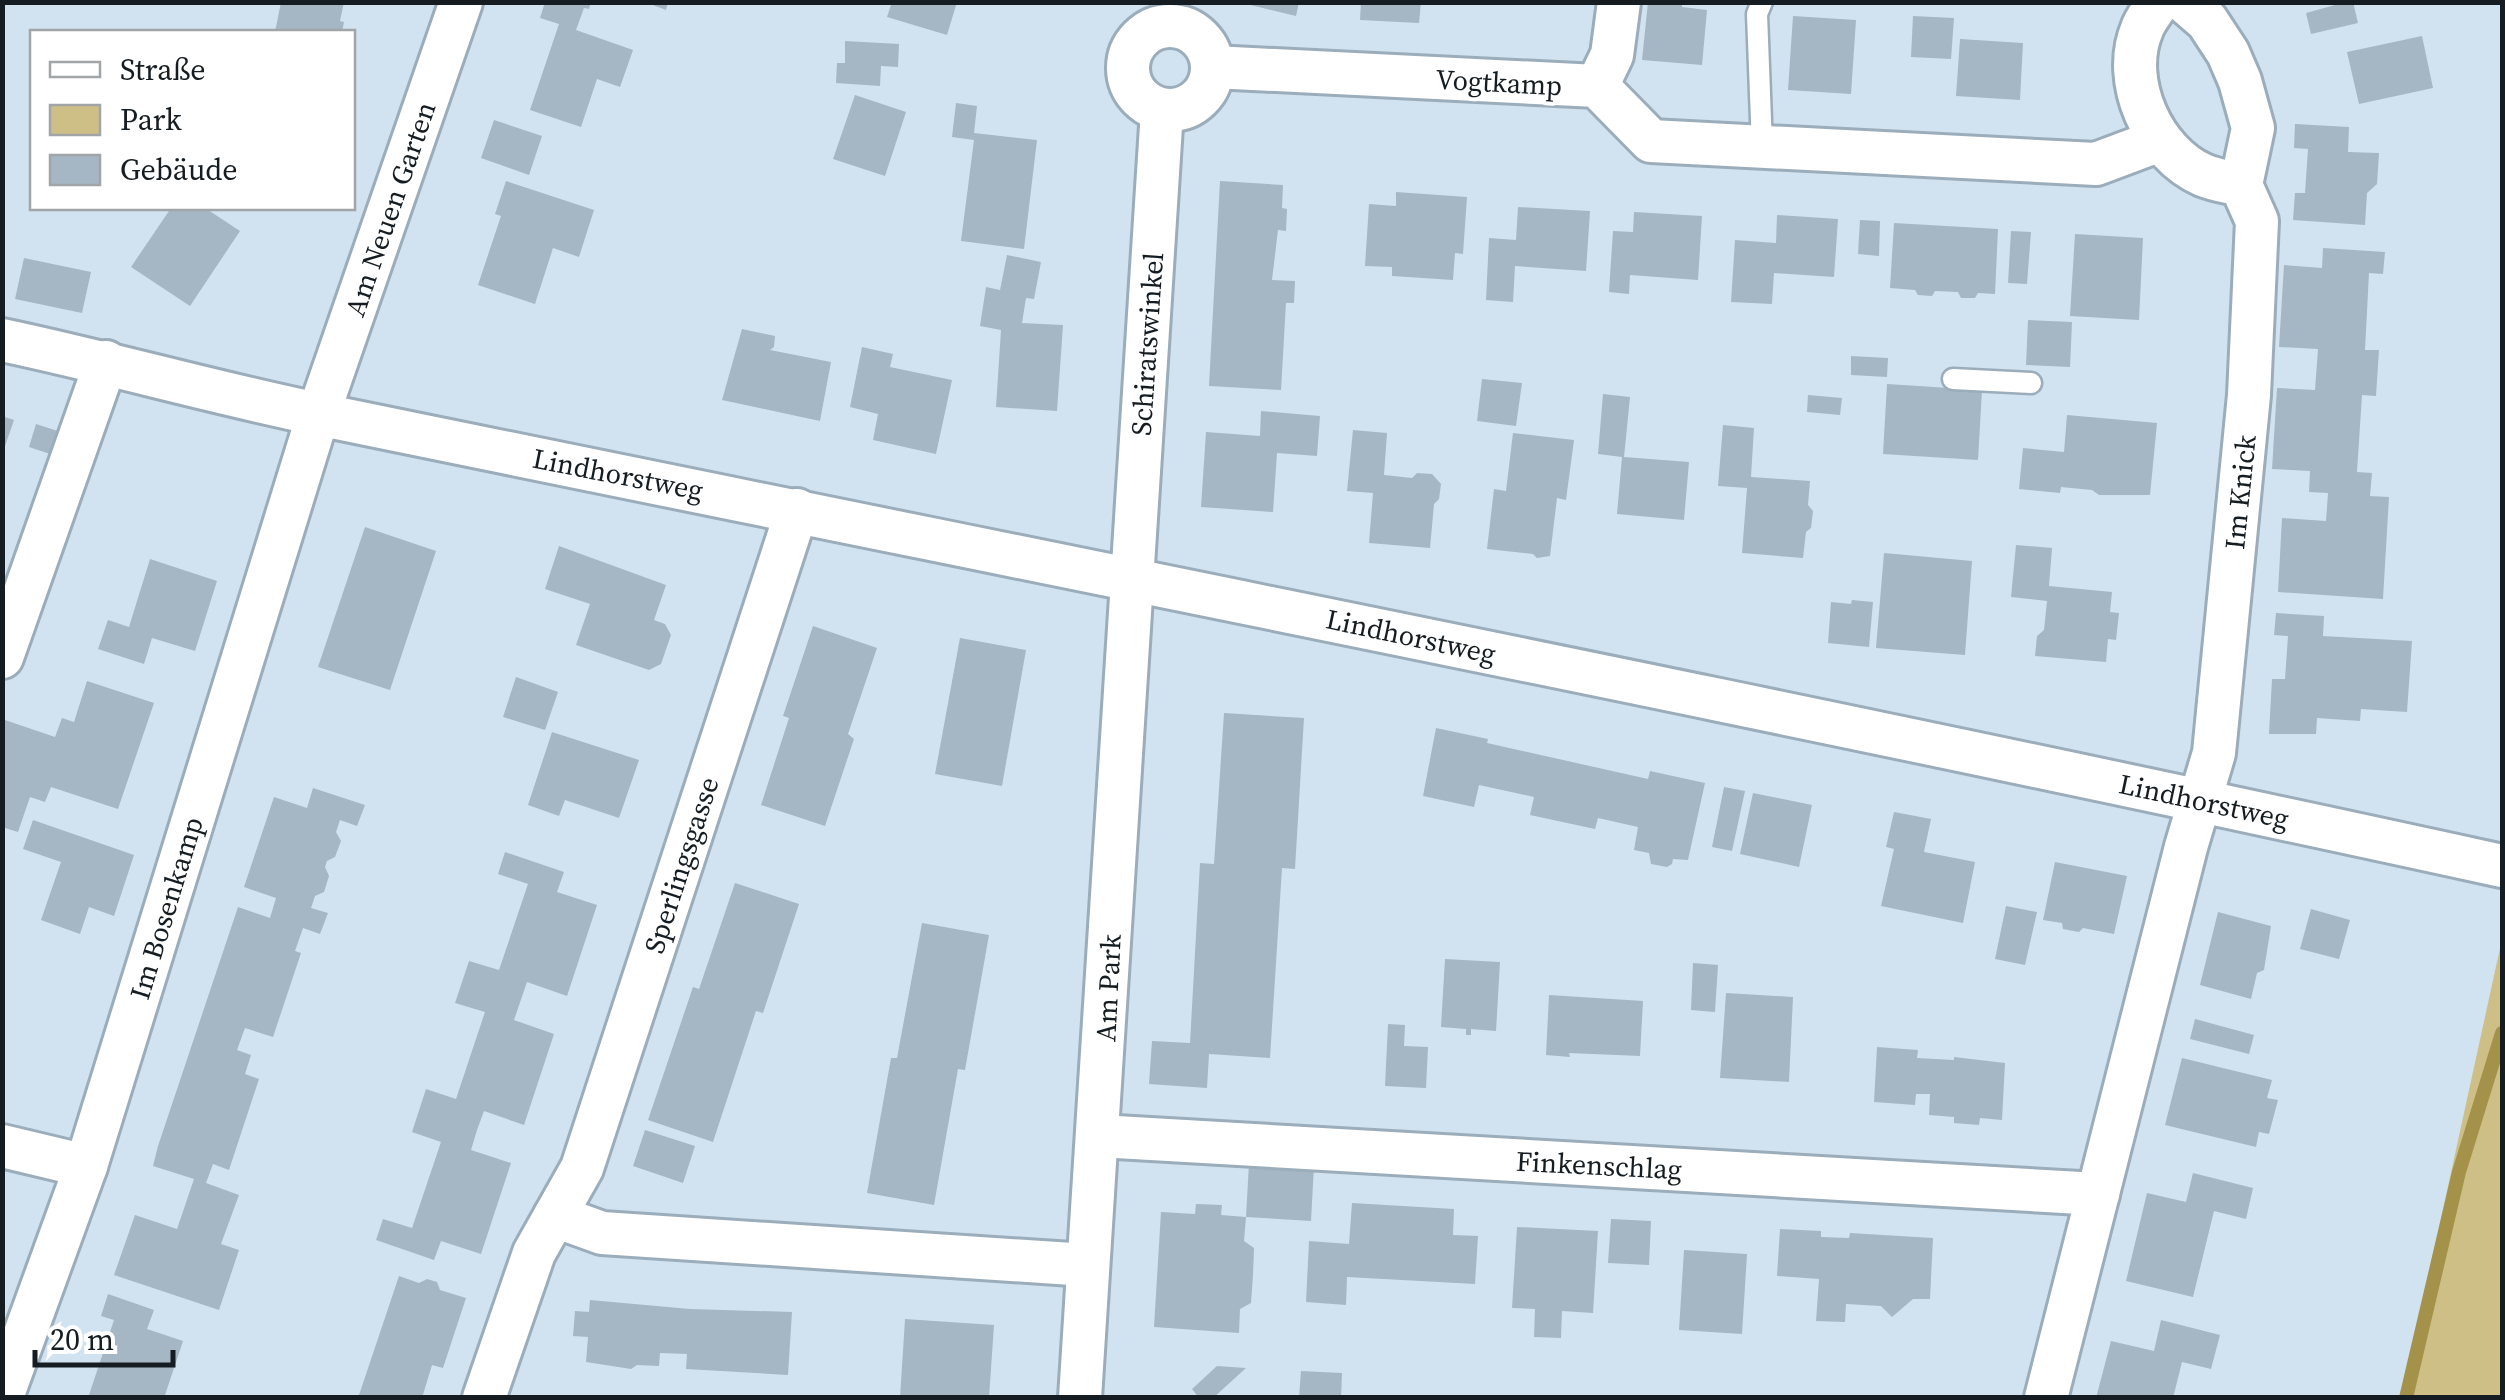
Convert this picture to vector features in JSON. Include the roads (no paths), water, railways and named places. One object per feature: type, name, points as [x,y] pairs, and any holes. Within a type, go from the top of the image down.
[{"type":"street","name":"Am Neuen Garten","points":[[318,414],[461,2]]},
{"type":"street","points":[[1597,86],[1612,56],[1619,2]]},
{"type":"street","points":[[2158,2],[2141,30],[2137,62],[2139,100],[2160,140],[2177,158],[2203,174],[2241,185],[2252,128],[2240,81],[2207,21],[2185,2]]},
{"type":"street","points":[[1178,15],[1202,40],[1213,67],[1210,82],[1192,105],[1162,110],[1147,104],[1136,93],[1129,78],[1128,62],[1144,34],[1178,15]]},
{"type":"street","name":"Vogtkamp","points":[[1213,67],[1597,86],[1651,141],[2096,164],[2160,140]]},
{"type":"street","name":"Schiratswinkel","points":[[1132,578],[1162,110]]},
{"type":"street","name":"Im Knick","points":[[2200,800],[2214,753],[2249,395],[2258,221],[2241,185]]},
{"type":"street","name":"Lindhorstweg","points":[[2,340],[318,414],[1132,578],[2502,866]]},
{"type":"street","points":[[2,657],[106,362]]},
{"type":"street","name":"Im Bosenkamp","points":[[2,1397],[86,1166],[318,414]]},
{"type":"street","name":"Sperlingsgasse","points":[[484,1398],[534,1253],[582,1168],[797,510]]},
{"type":"street","name":"Am Park","points":[[1080,1398],[1132,578]]},
{"type":"street","points":[[2046,1398],[2200,800]]},
{"type":"street","name":"Finkenschlag","points":[[1099,1136],[2098,1194]]},
{"type":"street","points":[[2,1146],[86,1166]]},
{"type":"street","points":[[555,1216],[602,1234],[1086,1265]]},
{"type":"lane","points":[[1762,2],[1758,14],[1762,146]]},
{"type":"lane","points":[[1954,378],[2031,383]]},
{"type":"waterway","points":[[2406,1398],[2459,1172],[2502,1033]]}]
